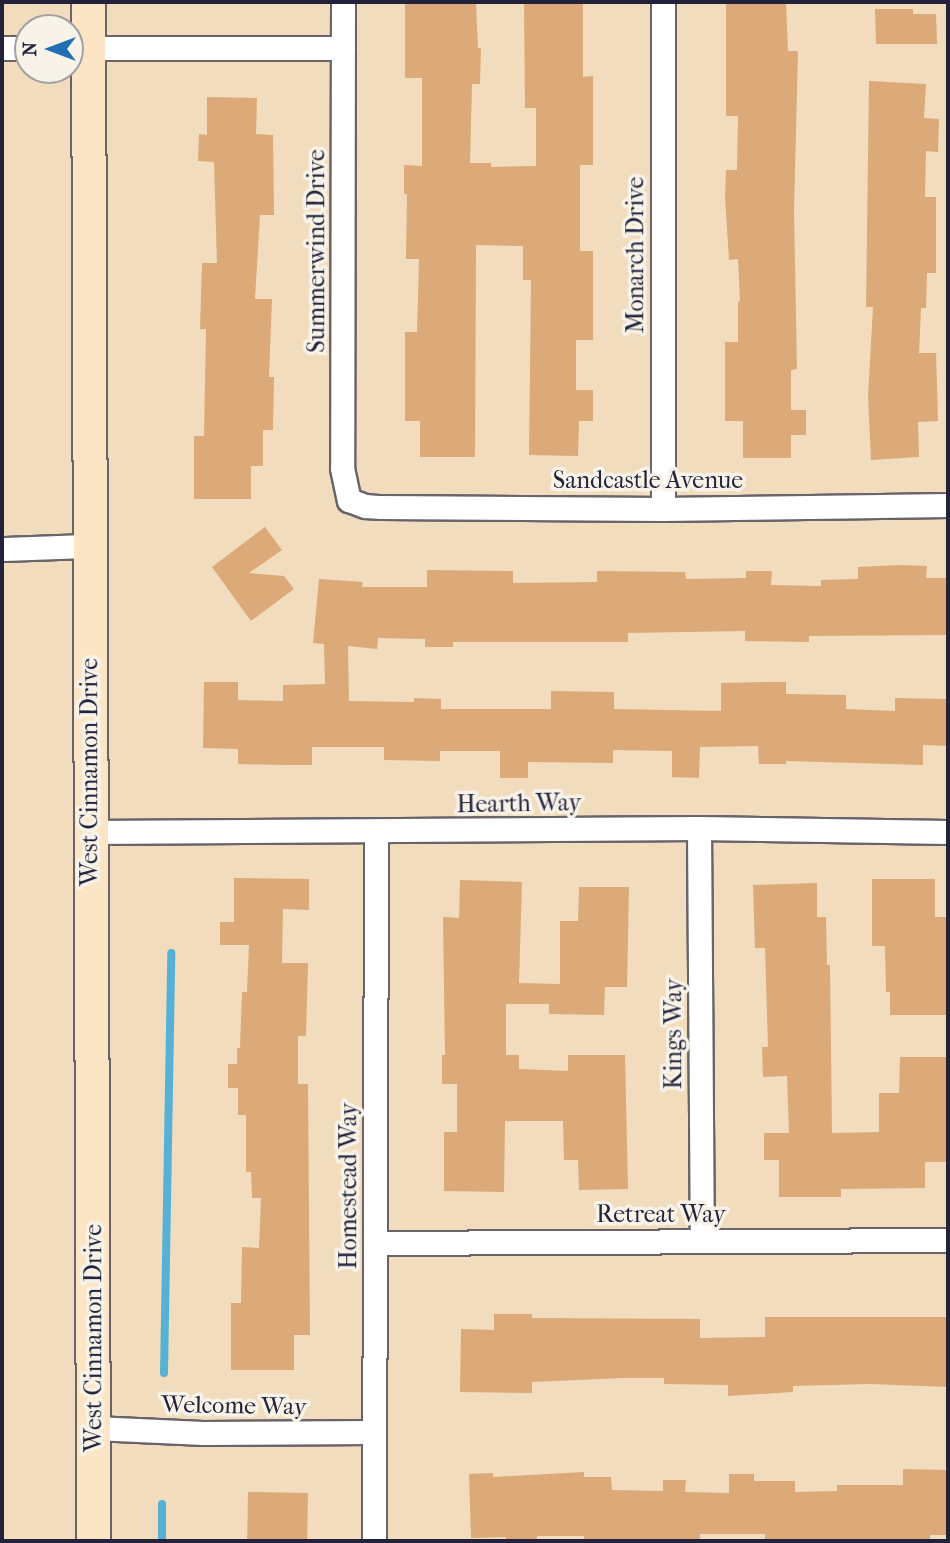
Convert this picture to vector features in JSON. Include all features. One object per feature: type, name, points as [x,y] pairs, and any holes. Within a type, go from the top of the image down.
[{"type":"main road","name":"West Cinnamon Drive","points":[[84,22],[88,2]]},
{"type":"main road","name":"West Cinnamon Drive","points":[[80,84],[91,832],[93,1541]]},
{"type":"street","name":"Summerwind Drive","points":[[344,2],[342,468],[349,500]]},
{"type":"street","name":"Monarch Drive","points":[[663,2],[663,509]]},
{"type":"street","points":[[84,48],[344,48]]},
{"type":"street","name":"Sandcastle Avenue","points":[[349,500],[365,506],[381,507],[663,509],[948,505]]},
{"type":"street","points":[[2,549],[88,546]]},
{"type":"street","name":"Hearth Way","points":[[91,832],[699,828],[948,832]]},
{"type":"street","name":"Kings Way","points":[[699,828],[702,1241]]},
{"type":"street","name":"Homestead Way","points":[[374,1541],[376,832]]},
{"type":"street","name":"Retreat Way","points":[[375,1243],[948,1240]]},
{"type":"street","name":"Welcome Way","points":[[94,1428],[204,1433],[373,1432]]},
{"type":"building","points":[[405,2],[476,2],[478,48],[481,48],[480,84],[472,84],[470,163],[491,163],[491,167],[536,166],[536,108],[525,108],[524,2],[583,2],[583,77],[593,76],[593,165],[580,165],[580,251],[593,251],[593,340],[576,340],[576,390],[593,390],[593,421],[579,421],[578,456],[529,455],[531,280],[523,280],[523,246],[476,245],[475,457],[420,457],[420,421],[405,421],[405,332],[417,332],[419,259],[406,259],[407,194],[404,194],[404,165],[422,166],[422,78],[405,78]]},
{"type":"building","points":[[726,2],[786,2],[788,51],[798,51],[794,211],[797,369],[791,370],[791,410],[806,410],[806,435],[791,435],[791,458],[743,458],[743,421],[725,421],[725,342],[738,342],[740,301],[738,259],[729,260],[725,197],[726,170],[737,170],[738,116],[726,116]]},
{"type":"building","points":[[875,9],[913,9],[913,14],[936,14],[937,44],[876,44]]},
{"type":"building","points":[[869,81],[926,84],[924,118],[939,119],[938,152],[926,151],[925,197],[936,197],[936,273],[927,273],[926,308],[921,308],[919,353],[936,353],[938,421],[918,422],[919,457],[871,460],[868,396],[873,307],[866,307]]},
{"type":"building","points":[[207,97],[257,98],[256,134],[273,135],[274,215],[260,215],[255,299],[272,299],[269,377],[274,377],[273,430],[263,430],[263,466],[251,466],[251,499],[194,499],[194,436],[204,436],[206,329],[200,329],[202,263],[217,263],[214,162],[198,161],[199,134],[207,135]]},
{"type":"building","points":[[265,527],[282,550],[249,573],[284,576],[294,589],[251,621],[212,567]]},
{"type":"building","points":[[927,566],[926,578],[948,578],[948,635],[809,636],[809,642],[745,641],[745,631],[628,633],[628,642],[453,642],[453,647],[425,647],[425,639],[378,638],[377,649],[348,646],[349,701],[414,702],[414,698],[441,699],[441,709],[551,709],[551,691],[614,692],[614,709],[721,711],[721,683],[768,682],[786,682],[786,694],[846,695],[846,709],[895,711],[895,698],[948,699],[948,746],[923,745],[923,765],[786,761],[786,764],[759,764],[758,746],[700,747],[699,778],[672,777],[672,751],[613,750],[613,763],[528,762],[528,778],[500,778],[500,751],[440,751],[440,761],[384,760],[384,747],[312,747],[312,765],[284,765],[238,764],[238,749],[203,748],[204,682],[238,682],[238,700],[283,701],[283,685],[325,684],[324,644],[313,643],[319,579],[363,582],[362,587],[427,587],[427,570],[513,571],[513,583],[597,582],[597,571],[685,572],[686,579],[746,578],[746,571],[772,571],[771,585],[821,586],[821,580],[858,579],[858,567]]},
{"type":"building","points":[[234,878],[309,879],[309,910],[283,909],[282,963],[308,963],[306,1036],[298,1036],[298,1084],[308,1084],[310,1335],[294,1335],[294,1370],[231,1370],[231,1303],[241,1303],[242,1247],[259,1248],[261,1198],[252,1198],[251,1172],[246,1172],[246,1115],[238,1115],[238,1088],[228,1088],[228,1064],[237,1064],[237,1048],[240,1048],[242,992],[247,992],[249,945],[220,945],[220,922],[234,922]]},
{"type":"building","points":[[872,879],[935,879],[935,917],[948,917],[947,1015],[890,1015],[890,992],[886,992],[885,946],[872,946]]},
{"type":"building","points":[[460,880],[522,882],[519,983],[560,984],[560,921],[578,921],[579,887],[629,887],[627,987],[605,987],[604,1015],[549,1014],[549,1004],[506,1004],[506,1055],[519,1055],[519,1069],[568,1071],[568,1055],[625,1055],[628,1189],[579,1190],[578,1160],[564,1160],[563,1121],[505,1121],[504,1192],[444,1191],[444,1132],[457,1132],[457,1084],[442,1084],[442,1055],[445,1055],[443,917],[459,918]]},
{"type":"building","points":[[817,883],[817,917],[826,917],[827,965],[830,965],[832,1133],[879,1132],[879,1093],[899,1093],[900,1057],[948,1057],[948,1162],[925,1162],[925,1188],[841,1189],[841,1197],[779,1197],[779,1160],[764,1160],[764,1133],[789,1133],[787,1076],[763,1077],[762,1047],[768,1047],[765,948],[755,948],[753,885]]},
{"type":"building","points":[[494,1314],[532,1314],[532,1318],[700,1319],[700,1338],[765,1337],[765,1317],[948,1317],[948,1387],[870,1384],[793,1386],[793,1392],[728,1396],[728,1385],[664,1384],[664,1378],[622,1378],[532,1382],[532,1393],[460,1392],[461,1329],[494,1330]]},
{"type":"building","points":[[903,1469],[948,1470],[948,1535],[930,1535],[930,1541],[765,1541],[765,1534],[700,1534],[700,1541],[584,1541],[584,1536],[537,1536],[537,1541],[506,1541],[506,1537],[471,1538],[469,1474],[493,1473],[493,1477],[584,1472],[584,1477],[611,1477],[612,1490],[663,1491],[663,1480],[686,1480],[685,1492],[729,1493],[729,1474],[754,1474],[754,1481],[795,1481],[795,1492],[837,1491],[837,1485],[903,1485]]},
{"type":"building","points":[[248,1492],[308,1493],[307,1541],[247,1541]]},
{"type":"waterway","points":[[164,1373],[171,953]]},
{"type":"waterway","points":[[162,1504],[162,1541]]}]
